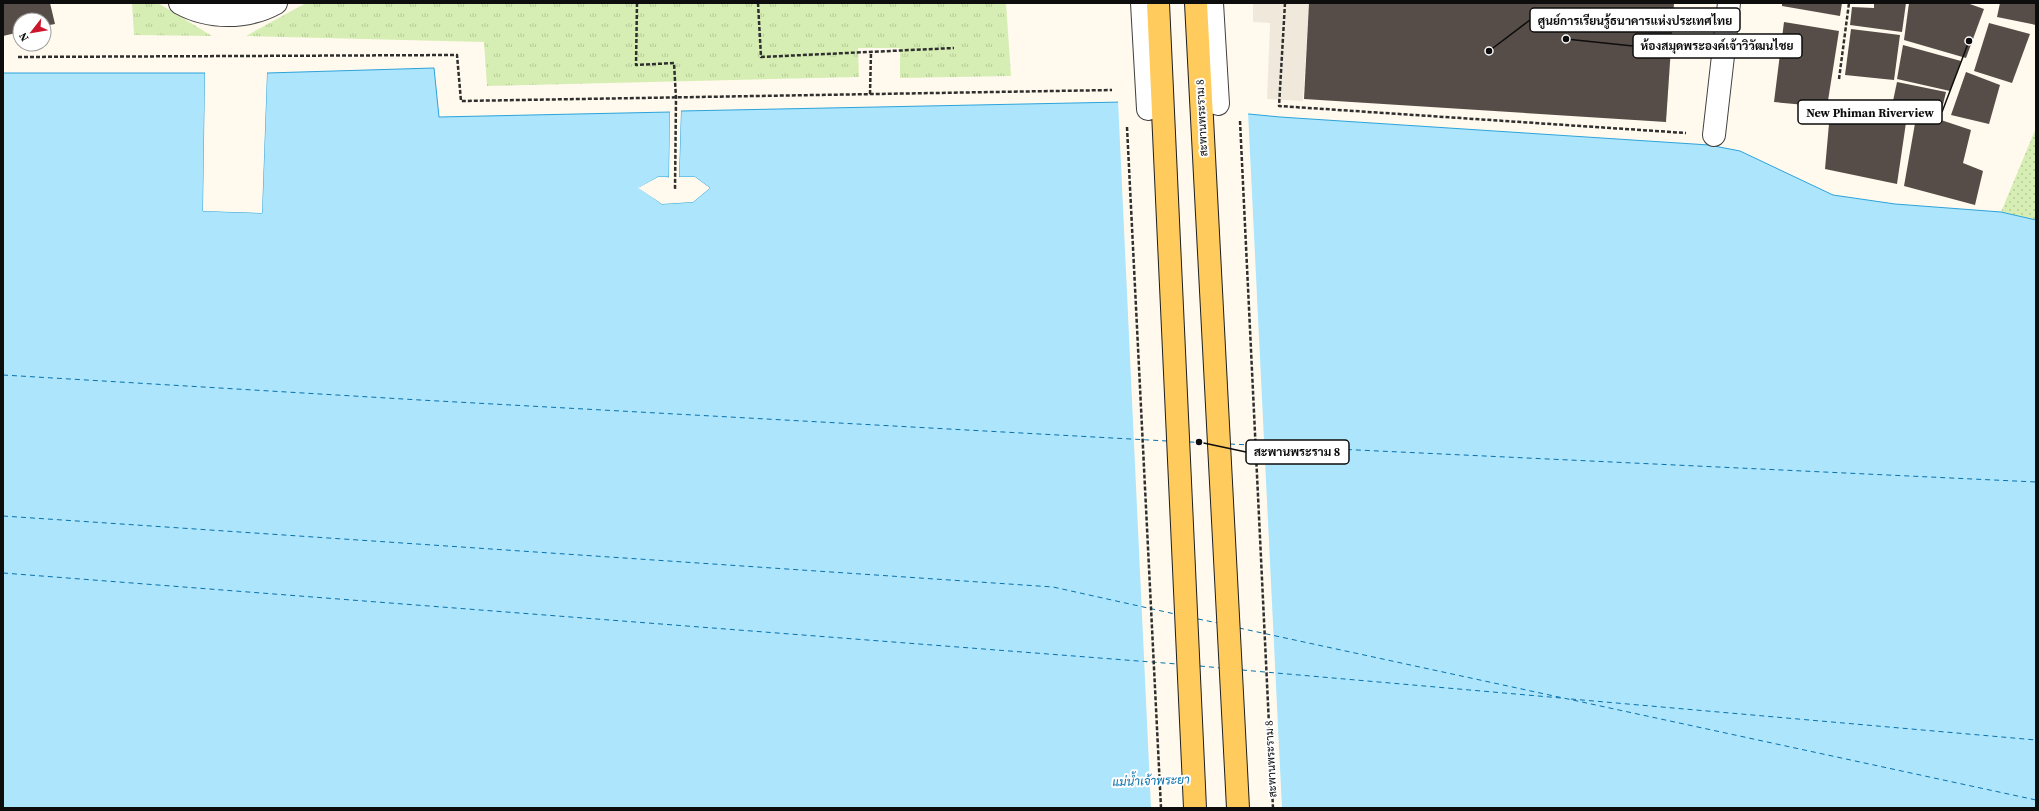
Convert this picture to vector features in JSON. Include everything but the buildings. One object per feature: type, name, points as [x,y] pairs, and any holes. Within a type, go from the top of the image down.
[{"type":"main road","points":[[1158,3],[1195,808]]},
{"type":"main road","name":"สะพานพระราม 8","points":[[1196,3],[1238,808]]},
{"type":"street","points":[[180,3],[195,11],[225,16],[263,10],[276,3]]},
{"type":"street","points":[[1142,3],[1148,109]]},
{"type":"street","points":[[1212,3],[1218,104]]},
{"type":"street","points":[[1714,135],[1729,3]]},
{"type":"path","points":[[637,3],[636,65],[674,63],[676,98],[675,189]]},
{"type":"path","points":[[758,3],[760,57],[954,48]]},
{"type":"path","points":[[1285,3],[1279,106],[1714,135]]},
{"type":"path","points":[[1839,79],[1849,3]]},
{"type":"path","points":[[870,94],[871,52]]},
{"type":"path","points":[[18,57],[457,55],[460,101],[1112,90]]},
{"type":"path","points":[[1128,133],[1161,808]]},
{"type":"path","name":"สะพานพระราม 8","points":[[1240,135],[1273,808]]},
{"type":"green space","points":[[132,3],[158,3],[212,36],[134,35]]},
{"type":"green space","points":[[306,3],[1006,3],[1011,76],[900,78],[900,48],[858,48],[859,77],[487,86],[484,42],[246,36]]},
{"type":"green space","points":[[2036,128],[2036,220],[2001,212]]},
{"type":"shaded area","points":[[1253,3],[1309,3],[1303,101],[1267,99],[1270,23],[1253,22]]},
{"type":"water","name":"แม่น้ำเจ้าพระยา","points":[[434,68],[439,117],[670,112],[669,177],[658,177],[639,188],[662,204],[693,202],[710,188],[695,177],[679,177],[681,111],[1123,102],[1280,117],[1709,145],[1740,151],[1833,195],[1895,204],[2001,212],[2036,220],[2036,808],[3,808],[3,73],[205,73],[203,211],[262,213],[267,73]]},
{"type":"pier","points":[[205,73],[207,73],[205,209],[260,211],[265,73],[267,73],[262,213],[203,211]]},
{"type":"pier","points":[[1118,100],[1248,112],[1282,808],[1151,808]]},
{"type":"pier","points":[[681,109],[679,177],[695,177],[710,188],[693,202],[662,204],[638,188],[658,177],[669,177],[670,110],[672,112],[671,177],[659,179],[642,188],[662,202],[692,200],[707,188],[695,179],[677,178],[679,111]]},
{"type":"ferry route","points":[[3,375],[420,400],[1167,441]]},
{"type":"ferry route","points":[[1190,442],[1208,443]]},
{"type":"ferry route","points":[[1230,444],[2036,482]]},
{"type":"ferry route","points":[[3,516],[1053,587],[1175,614]]},
{"type":"ferry route","points":[[3,573],[1177,664]]},
{"type":"ferry route","points":[[1198,619],[1218,623]]},
{"type":"ferry route","points":[[1239,628],[2036,800]]},
{"type":"ferry route","points":[[1200,666],[1221,668]]},
{"type":"ferry route","points":[[1242,670],[1561,698]]},
{"type":"ferry route","points":[[1571,699],[2036,740]]},
{"type":"place","name":"ห้องสมุดพระองค์เจ้าวิวัฒนไชย","points":[[1566,39]]},
{"type":"place","name":"New Phiman Riverview","points":[[1969,41]]},
{"type":"place","name":"ศูนย์การเรียนรู้ธนาคารแห่งประเทศไทย","points":[[1489,51]]},
{"type":"place","name":"สะพานพระราม 8","points":[[1199,442]]}]
